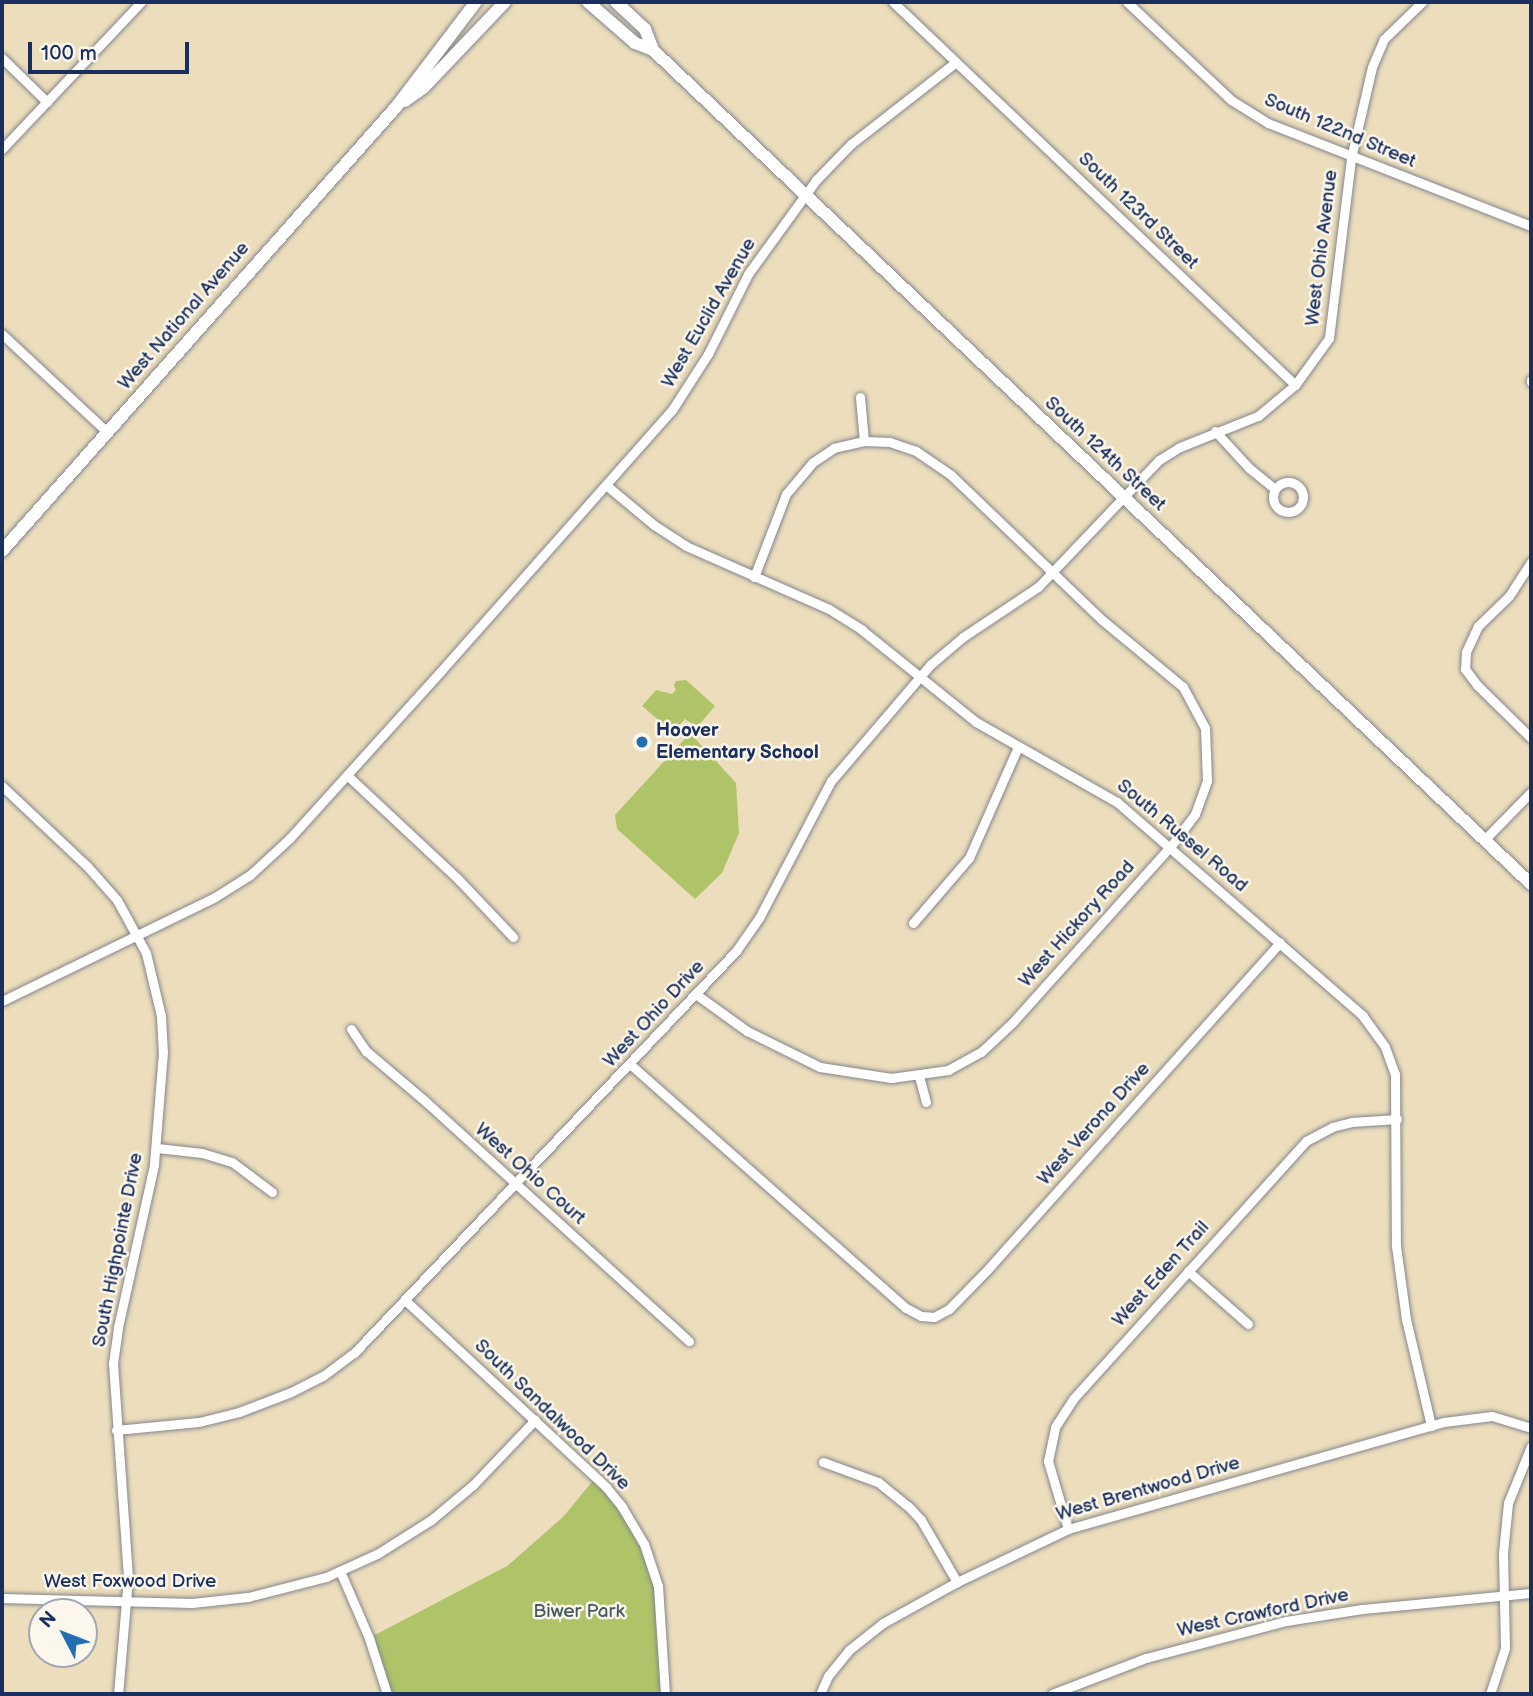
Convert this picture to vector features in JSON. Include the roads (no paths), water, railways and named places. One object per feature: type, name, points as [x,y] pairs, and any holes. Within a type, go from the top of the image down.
[{"type":"street","points":[[2,149],[141,2]]},
{"type":"street","name":"West National Avenue","points":[[2,551],[396,107],[477,2]]},
{"type":"street","name":"West National Avenue","points":[[396,107],[424,86],[505,2]]},
{"type":"street","name":"South 124th Street","points":[[588,2],[635,43],[653,50],[1531,884]]},
{"type":"street","name":"South 124th Street","points":[[616,2],[645,29],[653,50]]},
{"type":"street","points":[[893,2],[956,62]]},
{"type":"street","name":"South 122nd Street","points":[[1127,2],[1231,100],[1268,123],[1351,158],[1531,226]]},
{"type":"street","name":"West Ohio Avenue","points":[[1123,497],[1159,460],[1215,431],[1258,416],[1295,385],[1329,338],[1351,158],[1376,57],[1384,39],[1417,3]]},
{"type":"street","points":[[2,58],[47,102]]},
{"type":"street","name":"West Euclid Avenue","points":[[2,1001],[250,875],[290,838],[606,485],[683,394],[708,354],[748,274],[804,195],[851,145],[956,62]]},
{"type":"street","name":"South 123rd Street","points":[[956,62],[1295,385]]},
{"type":"street","points":[[2,334],[107,432]]},
{"type":"street","points":[[754,577],[786,494],[800,474],[834,448],[864,441],[860,397]]},
{"type":"street","points":[[1215,431],[1249,468],[1275,489]]},
{"type":"street","name":"West Hickory Road","points":[[697,995],[747,1031],[820,1067],[875,1076],[919,1076],[962,1063],[995,1040],[1171,846],[1195,814],[1207,781],[1208,743],[1197,711],[1175,679],[1119,635],[951,475],[929,459],[890,442],[864,441]]},
{"type":"street","name":"South Russel Road","points":[[606,485],[654,525],[686,546],[829,609],[873,638],[976,722],[1117,802],[1171,846],[1354,1008],[1378,1036],[1392,1065],[1397,1119],[1396,1246],[1406,1319],[1431,1426]]},
{"type":"street","name":"West Ohio Drive","points":[[116,1430],[199,1422],[291,1392],[339,1366],[406,1301],[736,951],[759,918],[831,781],[919,677],[946,650],[1021,601],[1052,573],[1123,497]]},
{"type":"street","points":[[1531,562],[1508,596],[1478,626],[1466,652],[1465,669],[1477,685],[1531,738]]},
{"type":"street","points":[[913,923],[969,858],[1018,747]]},
{"type":"street","points":[[347,775],[458,878],[513,937]]},
{"type":"street","name":"South Highpointe Drive","points":[[2,786],[106,887],[136,935],[150,966],[161,1016],[163,1052],[157,1148],[149,1198],[118,1328],[113,1363],[128,1578],[118,1694]]},
{"type":"street","points":[[1485,839],[1531,792]]},
{"type":"street","name":"West Verona Drive","points":[[631,1065],[906,1308],[926,1317],[949,1309],[980,1277],[1280,942]]},
{"type":"street","name":"West Ohio Court","points":[[351,1029],[366,1051],[425,1101],[689,1341]]},
{"type":"street","points":[[919,1076],[926,1102]]},
{"type":"street","name":"West Eden Trail","points":[[1068,1529],[1048,1461],[1055,1427],[1073,1399],[1306,1142],[1332,1127],[1352,1122],[1397,1119]]},
{"type":"street","points":[[157,1148],[223,1159],[240,1167],[272,1192]]},
{"type":"street","points":[[1188,1270],[1248,1324]]},
{"type":"street","name":"South Sandalwood Drive","points":[[406,1301],[606,1487],[622,1507],[644,1545],[661,1606],[665,1694]]},
{"type":"street","name":"West Brentwood Drive","points":[[820,1694],[834,1668],[864,1637],[957,1581],[1068,1529],[1431,1426],[1482,1416],[1508,1419],[1531,1427]]},
{"type":"street","name":"West Foxwood Drive","points":[[2,1598],[192,1603],[248,1597],[295,1587],[377,1554],[431,1520],[473,1485],[535,1420]]},
{"type":"street","points":[[1490,1694],[1505,1648],[1503,1553],[1508,1503],[1531,1446]]},
{"type":"street","points":[[823,1462],[878,1482],[908,1506],[920,1520],[957,1581]]},
{"type":"street","points":[[340,1571],[372,1648],[387,1694]]},
{"type":"street","name":"West Crawford Drive","points":[[1052,1694],[1146,1658],[1246,1630],[1362,1609],[1531,1593]]},
{"type":"place","name":"Hoover Elementary School","points":[[642,742]]},
{"type":"park label","name":"Biwer Park","points":[[579,1612]]}]
